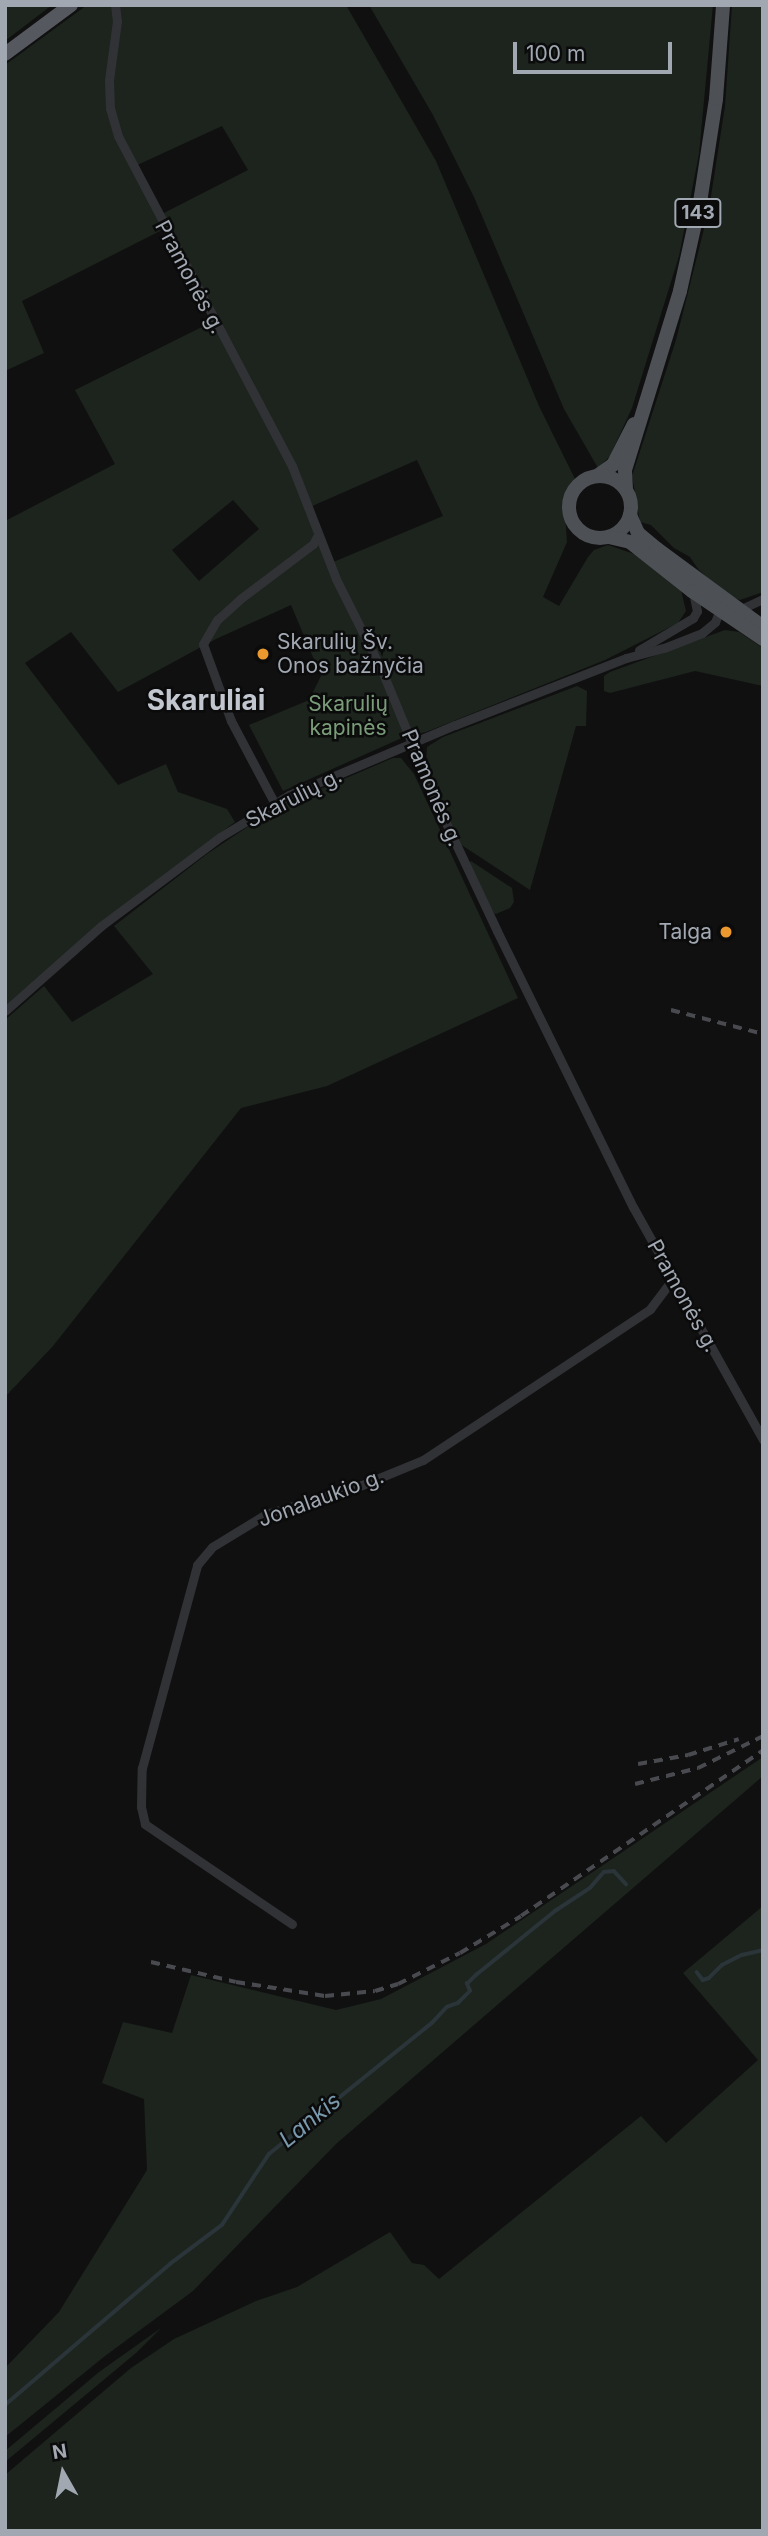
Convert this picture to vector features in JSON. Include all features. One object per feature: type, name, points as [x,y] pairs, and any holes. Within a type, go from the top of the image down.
[{"type":"highway","points":[[5,54],[71,5]]},
{"type":"main road","name":"143","points":[[723,5],[712,132],[695,228],[671,322],[640,414],[625,470],[626,490],[631,502],[630,515],[638,533],[763,627]]},
{"type":"main road","name":"143","points":[[640,414],[613,465],[575,490],[570,515],[585,534],[630,542],[692,592],[763,639]]},
{"type":"main road","points":[[597,476],[614,479],[626,490]]},
{"type":"main road","points":[[609,537],[623,529],[630,515]]},
{"type":"street","name":"Pramonės g.","points":[[115,5],[117,21],[109,80],[110,108],[118,136],[292,466],[313,515],[318,535],[414,742],[438,806],[477,891],[634,1207],[763,1440]]},
{"type":"street","points":[[275,804],[231,721],[204,643],[217,620],[240,599],[313,544],[318,535]]},
{"type":"street","name":"Skarulių g.","points":[[625,658],[694,618],[697,600],[692,592]]},
{"type":"street","points":[[718,595],[721,612]]},
{"type":"street","points":[[738,610],[763,599]]},
{"type":"street","name":"Skarulių g.","points":[[5,1011],[101,926],[220,837],[275,804],[414,742],[625,658],[702,633],[721,612]]},
{"type":"street","name":"Jonalaukio g.","points":[[292,1924],[145,1824],[141,1807],[142,1768],[197,1565],[212,1547],[266,1514],[362,1485],[423,1460],[650,1308],[673,1278]]},
{"type":"green space","points":[[5,5],[52,5],[5,41]]},
{"type":"green space","name":"Skarulių kapinės","points":[[87,5],[346,5],[436,161],[539,406],[575,479],[564,498],[567,542],[543,597],[559,606],[588,557],[594,550],[608,545],[637,555],[681,590],[686,611],[678,623],[605,660],[426,732],[404,737],[283,791],[249,725],[309,700],[321,676],[291,605],[216,639],[118,692],[71,632],[25,663],[118,785],[166,764],[178,792],[227,809],[235,822],[134,897],[5,1011],[5,521],[115,464],[75,390],[214,321],[164,229],[22,301],[44,353],[5,371],[5,65]],"holes":[[[222,126],[248,170],[158,216],[133,167]],[[417,460],[443,516],[331,563],[310,507]],[[233,500],[259,529],[199,581],[172,550]]]},
{"type":"green space","points":[[369,5],[713,5],[699,154],[679,256],[632,408],[610,456],[598,468],[564,409],[474,197],[433,115]]},
{"type":"green space","points":[[732,5],[763,5],[763,592],[740,600],[726,595],[698,569],[690,557],[674,548],[651,525],[640,522],[632,476],[676,340],[709,209],[725,106]]},
{"type":"green space","points":[[725,630],[739,632],[763,648],[763,686],[695,671],[610,693],[604,691],[604,676],[610,672]]},
{"type":"green space","points":[[577,686],[587,691],[586,726],[576,726],[530,890],[460,844],[426,764],[427,747],[443,737]]},
{"type":"green space","points":[[393,758],[401,758],[414,774],[518,998],[327,1086],[241,1108],[53,1346],[5,1397],[5,1020],[44,986],[72,1022],[153,974],[114,926],[207,854],[276,808]]},
{"type":"green space","points":[[471,861],[512,888],[514,902],[510,908],[496,914],[492,912],[469,863]]},
{"type":"green space","points":[[763,1757],[763,1776],[336,2144],[193,2291],[105,2356],[5,2437],[5,2368],[59,2312],[147,2170],[144,2099],[102,2083],[123,2022],[172,2033],[191,1975],[336,2010],[381,1999],[486,1944]]},
{"type":"green space","points":[[763,1906],[763,2531],[5,2531],[5,2475],[131,2368],[174,2339],[256,2301],[297,2287],[390,2232],[412,2263],[424,2265],[439,2279],[641,2116],[666,2143],[758,2060],[683,1973]]},
{"type":"green space","points":[[161,2328],[136,2353],[5,2462],[5,2451],[99,2372]]},
{"type":"waterway","name":"Lankis","points":[[5,2405],[170,2264],[222,2225],[269,2154],[432,2023],[447,2007],[458,2003],[470,1991],[467,1984],[476,1975],[555,1911],[590,1888],[604,1872],[614,1871],[626,1884]]},
{"type":"waterway","name":"Lankis","points":[[697,1972],[703,1980],[709,1978],[722,1965],[742,1955],[763,1950]]},
{"type":"railway","points":[[671,1010],[763,1034]]},
{"type":"railway","points":[[635,1784],[698,1768],[763,1736]]},
{"type":"railway","points":[[638,1764],[688,1755],[739,1739]]},
{"type":"railway","points":[[151,1962],[236,1982],[325,1996],[375,1991],[398,1984],[460,1953],[521,1916],[763,1750]]},
{"type":"place","name":"Skarulių Šv. Onos bažnyčia","points":[[263,654]]},
{"type":"place","name":"Talga","points":[[726,932]]},
{"type":"district","name":"Skaruliai","points":[[206,700]]}]
